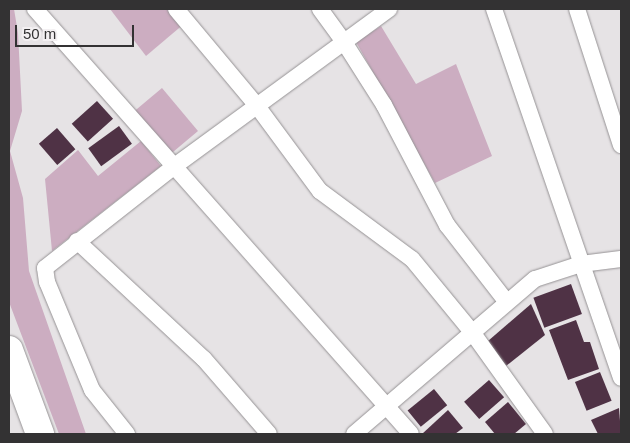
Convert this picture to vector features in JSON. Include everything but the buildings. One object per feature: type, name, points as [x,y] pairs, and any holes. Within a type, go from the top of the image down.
[{"type":"highway","points":[[9,350],[40,434]]},
{"type":"street","points":[[35,9],[176,165],[411,434]]},
{"type":"street","points":[[176,9],[257,106],[320,191],[412,259],[472,332],[540,432]]},
{"type":"street","points":[[320,9],[344,42],[384,105],[447,225],[506,301]]},
{"type":"street","points":[[127,434],[92,390],[44,275],[50,260],[389,9]]},
{"type":"street","points":[[494,9],[621,378]]},
{"type":"street","points":[[577,9],[621,145]]},
{"type":"street","points":[[77,240],[204,359],[269,434]]},
{"type":"street","points":[[354,434],[506,301],[535,279],[581,264],[621,259]]},
{"type":"shaded area","points":[[9,9],[14,9],[18,33],[22,111],[10,151],[23,198],[29,271],[86,434],[59,434],[9,302]]},
{"type":"shaded area","points":[[110,9],[173,9],[185,23],[146,56]]},
{"type":"shaded area","points":[[381,26],[416,84],[456,64],[492,156],[435,183],[356,42]]},
{"type":"shaded area","points":[[162,88],[198,131],[171,153],[135,110]]},
{"type":"shaded area","points":[[141,141],[161,166],[52,251],[45,179],[78,150],[98,176]]}]
